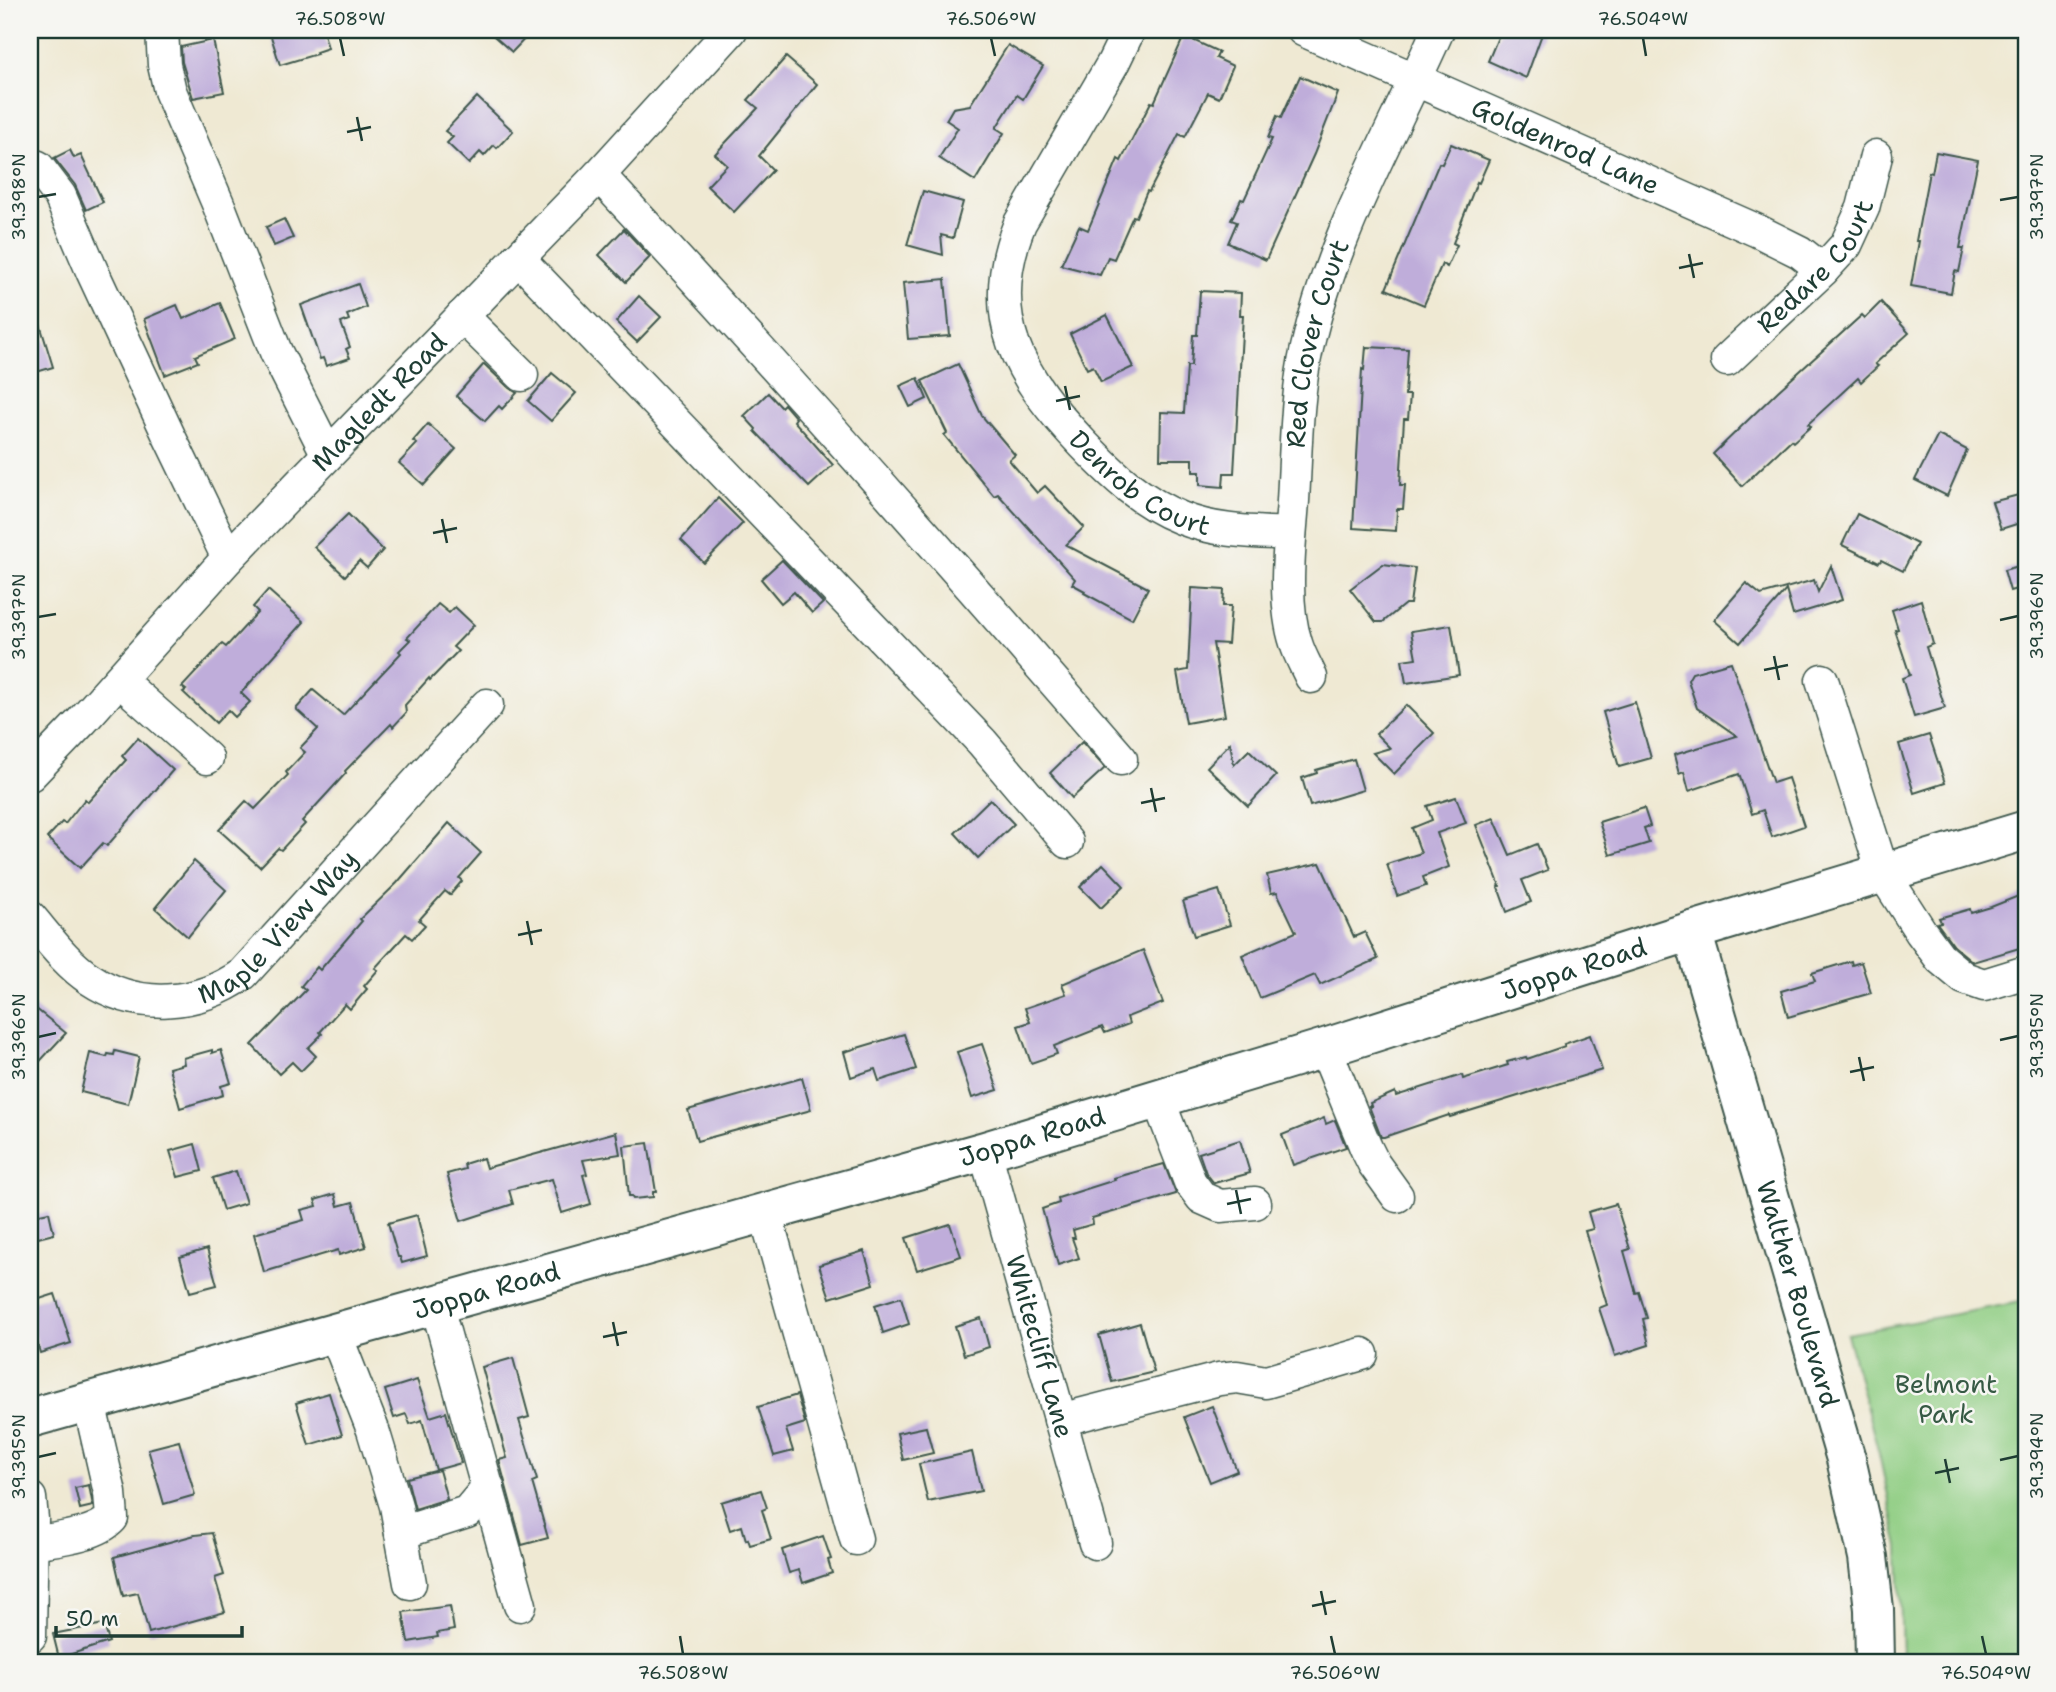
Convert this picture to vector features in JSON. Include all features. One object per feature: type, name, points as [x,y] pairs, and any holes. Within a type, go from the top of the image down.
[{"type":"main road","name":"Joppa Road","points":[[30,1418],[985,1151],[2026,830]]},
{"type":"main road","name":"Walther Boulevard","points":[[1692,931],[1846,1459],[1868,1557],[1874,1609],[1875,1662]]},
{"type":"street","points":[[162,30],[164,65],[170,91],[219,206],[276,352],[327,453]]},
{"type":"street","name":"Magledt Road","points":[[30,775],[228,558],[599,175],[731,30]]},
{"type":"street","name":"Denrob Court","points":[[1129,30],[1113,64],[1020,223],[1011,246],[1005,273],[1004,301],[1015,349],[1026,373],[1053,412],[1119,481],[1140,496],[1180,517],[1206,526],[1242,532],[1290,534]]},
{"type":"street","name":"Goldenrod Lane","points":[[1303,30],[1758,232],[1800,252],[1823,270]]},
{"type":"street","name":"Red Clover Court","points":[[1311,677],[1296,643],[1290,617],[1290,534],[1302,377],[1318,307],[1345,232],[1438,30]]},
{"type":"street","name":"Redare Court","points":[[1727,360],[1846,245],[1863,208],[1876,156]]},
{"type":"street","points":[[30,164],[38,166],[60,196],[145,385],[228,558]]},
{"type":"street","points":[[599,175],[818,413],[1121,759]]},
{"type":"street","points":[[518,258],[982,742],[1067,842]]},
{"type":"street","points":[[462,316],[522,375]]},
{"type":"street","points":[[119,680],[207,758]]},
{"type":"street","points":[[1822,680],[1883,873],[1921,932],[1941,959],[1964,978],[1984,985],[2026,971]]},
{"type":"street","name":"Maple View Way","points":[[30,917],[88,978],[106,988],[153,1001],[177,1001],[226,986],[243,974],[487,705]]},
{"type":"street","points":[[1325,1048],[1366,1148],[1374,1164],[1398,1196]]},
{"type":"street","points":[[1158,1099],[1190,1182],[1202,1198],[1220,1206],[1255,1203]]},
{"type":"street","name":"Whitecliff Lane","points":[[985,1151],[1095,1543]]},
{"type":"street","points":[[765,1212],[856,1539]]},
{"type":"street","points":[[436,1303],[520,1605]]},
{"type":"street","points":[[335,1332],[373,1430],[396,1506],[410,1583]]},
{"type":"street","points":[[1060,1420],[1219,1379],[1237,1377],[1266,1382],[1362,1354]]},
{"type":"street","points":[[32,1544],[90,1531],[106,1525],[112,1518],[110,1493],[89,1402]]},
{"type":"street","points":[[401,1533],[467,1512],[488,1487]]},
{"type":"street","points":[[30,1497],[30,1636]]},
{"type":"green space","name":"Belmont Park","points":[[2026,1301],[2026,1662],[1902,1662],[1899,1547],[1879,1454],[1847,1334]]},
{"type":"building","points":[[269,30],[323,30],[328,48],[280,65]]},
{"type":"building","points":[[487,30],[533,30],[512,52]]},
{"type":"building","points":[[1501,30],[1530,30],[1542,34],[1526,78],[1488,61]]},
{"type":"building","points":[[1184,36],[1219,52],[1216,58],[1233,66],[1219,98],[1208,93],[1185,137],[1179,134],[1149,192],[1147,191],[1136,217],[1133,216],[1114,259],[1108,257],[1100,275],[1061,265],[1079,226],[1088,230],[1118,159],[1121,161],[1151,102],[1154,103]]},
{"type":"building","points":[[213,40],[224,92],[193,98],[182,62],[181,47]]},
{"type":"building","points":[[1008,45],[1043,66],[1023,99],[1017,95],[996,128],[1004,133],[975,181],[939,158],[958,128],[946,120],[953,108],[970,105]]},
{"type":"building","points":[[786,57],[817,84],[759,156],[773,170],[734,212],[707,186],[727,165],[715,154],[758,108],[748,100]]},
{"type":"building","points":[[1300,76],[1338,93],[1314,154],[1266,260],[1228,243],[1237,222],[1231,220],[1241,199],[1244,200],[1272,139],[1268,138],[1277,116],[1281,118]]},
{"type":"building","points":[[477,97],[513,131],[497,148],[494,145],[484,156],[480,152],[469,164],[447,143],[453,137],[445,131]]},
{"type":"building","points":[[1451,144],[1489,160],[1479,183],[1477,182],[1453,243],[1457,245],[1447,267],[1442,264],[1424,305],[1386,289],[1439,163],[1442,164]]},
{"type":"building","points":[[70,150],[74,158],[81,155],[103,202],[86,210],[75,185],[54,158]]},
{"type":"building","points":[[1936,152],[1978,160],[1960,248],[1964,248],[1959,272],[1955,271],[1951,293],[1911,286],[1919,241],[1916,241],[1929,172],[1932,173]]},
{"type":"building","points":[[923,191],[963,202],[953,238],[941,235],[943,255],[907,245]]},
{"type":"building","points":[[284,219],[293,238],[274,246],[266,227]]},
{"type":"building","points":[[624,229],[650,257],[626,282],[599,255]]},
{"type":"building","points":[[945,279],[950,336],[908,339],[903,283]]},
{"type":"building","points":[[358,284],[366,307],[347,315],[349,320],[341,323],[350,347],[346,349],[350,358],[326,366],[323,358],[320,359],[301,305]]},
{"type":"building","points":[[1200,291],[1241,293],[1240,315],[1243,315],[1234,473],[1224,473],[1223,487],[1200,485],[1200,472],[1193,472],[1193,459],[1160,459],[1161,412],[1184,413],[1187,366],[1191,366],[1193,335],[1197,335]]},
{"type":"building","points":[[639,296],[661,317],[637,342],[616,322]]},
{"type":"building","points":[[1881,302],[1909,333],[1875,364],[1878,366],[1861,382],[1858,378],[1808,424],[1811,426],[1793,442],[1791,440],[1742,486],[1713,454],[1862,315],[1865,318]]},
{"type":"building","points":[[220,303],[235,339],[195,356],[198,362],[165,375],[144,319],[177,305],[183,319]]},
{"type":"building","points":[[30,308],[35,308],[53,367],[30,374]]},
{"type":"building","points":[[1107,315],[1133,367],[1101,382],[1093,366],[1087,369],[1070,334]]},
{"type":"building","points":[[1366,347],[1408,349],[1405,395],[1410,395],[1408,419],[1404,419],[1400,485],[1405,485],[1403,509],[1397,509],[1396,531],[1353,528],[1362,369],[1364,370]]},
{"type":"building","points":[[484,364],[517,393],[502,409],[499,406],[485,421],[456,396]]},
{"type":"building","points":[[958,364],[982,416],[1015,455],[1009,460],[1037,493],[1045,486],[1084,527],[1066,545],[1148,588],[1132,619],[1072,584],[1075,579],[998,494],[994,496],[944,435],[947,433],[922,381]]},
{"type":"building","points":[[552,373],[576,393],[551,421],[528,401]]},
{"type":"building","points":[[918,378],[927,399],[910,407],[900,386]]},
{"type":"building","points":[[768,393],[781,407],[784,404],[796,418],[794,421],[833,465],[809,487],[744,416]]},
{"type":"building","points":[[428,424],[456,449],[424,485],[399,463],[417,444],[413,441]]},
{"type":"building","points":[[1938,435],[1967,450],[1947,496],[1915,480]]},
{"type":"building","points":[[2026,493],[2026,521],[2001,529],[1992,502]]},
{"type":"building","points":[[718,498],[743,523],[704,563],[681,540]]},
{"type":"building","points":[[348,514],[383,550],[367,568],[359,561],[345,576],[314,547]]},
{"type":"building","points":[[1857,514],[1917,544],[1903,571],[1842,545]]},
{"type":"building","points":[[782,560],[823,603],[812,613],[794,592],[781,603],[761,579]]},
{"type":"building","points":[[1383,564],[1415,568],[1410,604],[1405,604],[1383,622],[1376,622],[1350,589]]},
{"type":"building","points":[[2026,564],[2026,586],[2010,591],[2004,570]]},
{"type":"building","points":[[1831,566],[1842,600],[1793,615],[1786,590],[1740,643],[1714,620],[1746,583],[1761,595],[1814,580],[1818,592]]},
{"type":"building","points":[[1192,588],[1224,590],[1223,606],[1231,606],[1228,644],[1213,643],[1225,716],[1186,723],[1177,672],[1188,670]]},
{"type":"building","points":[[268,590],[304,622],[241,693],[250,702],[235,717],[228,710],[216,723],[183,692],[186,690],[182,687],[222,644],[226,647],[258,612],[253,607]]},
{"type":"building","points":[[1921,600],[1933,644],[1926,647],[1945,708],[1914,717],[1902,678],[1910,675],[1895,630],[1898,629],[1892,610]]},
{"type":"building","points":[[438,604],[449,613],[455,607],[474,625],[453,647],[458,651],[405,705],[406,713],[393,727],[391,724],[345,771],[302,821],[305,824],[281,850],[278,848],[260,867],[219,830],[246,801],[255,809],[288,775],[286,772],[305,752],[300,748],[318,729],[296,709],[313,690],[343,715],[401,653],[399,651],[410,640],[407,638]]},
{"type":"building","points":[[1451,625],[1459,675],[1406,683],[1402,660],[1416,658],[1411,631]]},
{"type":"building","points":[[1731,662],[1773,783],[1788,778],[1804,826],[1772,837],[1763,810],[1752,814],[1739,774],[1689,791],[1684,772],[1679,774],[1674,755],[1737,736],[1697,708],[1688,680],[1692,673]]},
{"type":"building","points":[[1635,702],[1651,758],[1619,767],[1603,712]]},
{"type":"building","points":[[1406,705],[1434,733],[1394,774],[1373,753],[1390,748],[1376,734]]},
{"type":"building","points":[[1929,735],[1945,783],[1914,793],[1899,744]]},
{"type":"building","points":[[138,738],[173,770],[107,846],[103,843],[80,868],[47,838],[62,822],[65,824],[85,799],[88,802],[126,760],[122,756]]},
{"type":"building","points":[[1082,742],[1105,768],[1072,798],[1050,773]]},
{"type":"building","points":[[1230,743],[1234,765],[1249,750],[1276,776],[1248,806],[1207,767]]},
{"type":"building","points":[[1354,759],[1363,790],[1310,806],[1302,778],[1317,773],[1316,770]]},
{"type":"building","points":[[1456,797],[1466,823],[1437,833],[1449,867],[1423,877],[1426,886],[1397,896],[1387,864],[1421,853],[1412,828],[1432,820],[1427,806]]},
{"type":"building","points":[[990,799],[1014,824],[978,858],[955,833]]},
{"type":"building","points":[[1644,808],[1650,826],[1644,828],[1649,843],[1610,855],[1599,822]]},
{"type":"building","points":[[1494,818],[1510,855],[1537,844],[1548,870],[1522,880],[1531,902],[1507,912],[1498,887],[1500,886],[1476,825]]},
{"type":"building","points":[[449,823],[481,853],[459,878],[462,881],[450,895],[445,891],[419,920],[425,925],[412,939],[406,934],[375,968],[378,970],[364,986],[367,989],[350,1009],[345,1004],[320,1032],[322,1034],[308,1048],[316,1056],[301,1071],[292,1062],[279,1074],[252,1045],[306,990],[301,986],[317,967],[320,970],[362,921],[360,919],[397,883]]},
{"type":"building","points":[[194,861],[226,890],[188,937],[155,908]]},
{"type":"building","points":[[1320,863],[1354,937],[1365,932],[1378,959],[1320,985],[1315,975],[1260,998],[1242,955],[1296,932],[1277,892],[1271,893],[1267,875]]},
{"type":"building","points":[[1103,864],[1124,886],[1101,908],[1080,887]]},
{"type":"building","points":[[1219,890],[1230,925],[1194,936],[1183,901]]},
{"type":"building","points":[[2026,893],[2026,946],[1973,962],[1954,946],[1937,923],[1941,922],[1939,918],[1970,909],[1971,913]]},
{"type":"building","points":[[1143,950],[1163,1003],[1127,1017],[1129,1024],[1105,1033],[1102,1027],[1054,1046],[1057,1054],[1031,1063],[1018,1026],[1030,1022],[1025,1008],[1066,994],[1062,984]]},
{"type":"building","points":[[1851,961],[1852,965],[1861,962],[1871,993],[1788,1017],[1781,991],[1815,981],[1812,973]]},
{"type":"building","points":[[30,1004],[66,1033],[30,1072]]},
{"type":"building","points":[[904,1034],[916,1069],[879,1081],[875,1069],[851,1077],[844,1052]]},
{"type":"building","points":[[1590,1035],[1602,1070],[1381,1137],[1370,1103],[1395,1092],[1396,1096],[1462,1075],[1463,1079],[1508,1065],[1507,1062],[1526,1057],[1527,1059],[1565,1046],[1564,1044]]},
{"type":"building","points":[[982,1044],[998,1090],[972,1098],[957,1052]]},
{"type":"building","points":[[212,1050],[212,1053],[221,1050],[231,1083],[221,1086],[223,1095],[180,1108],[169,1068],[184,1064],[183,1058]]},
{"type":"building","points":[[115,1051],[139,1057],[128,1104],[81,1092],[90,1053],[107,1057],[108,1054],[114,1055]]},
{"type":"building","points":[[802,1078],[811,1110],[697,1141],[688,1110]]},
{"type":"building","points":[[1324,1118],[1326,1124],[1335,1120],[1346,1147],[1293,1165],[1282,1135]]},
{"type":"building","points":[[616,1132],[620,1154],[583,1160],[587,1174],[583,1175],[591,1204],[562,1213],[552,1179],[509,1190],[513,1204],[461,1221],[447,1174],[465,1169],[464,1164],[483,1158],[486,1168]]},
{"type":"building","points":[[1240,1140],[1250,1173],[1214,1183],[1206,1173],[1199,1153]]},
{"type":"building","points":[[648,1143],[656,1192],[653,1192],[653,1197],[633,1199],[629,1196],[624,1146]]},
{"type":"building","points":[[195,1144],[202,1171],[178,1177],[170,1151]]},
{"type":"building","points":[[1164,1164],[1176,1194],[1092,1218],[1093,1224],[1073,1230],[1075,1238],[1072,1238],[1079,1258],[1058,1265],[1042,1209],[1059,1203],[1058,1198]]},
{"type":"building","points":[[236,1171],[246,1203],[223,1210],[213,1178]]},
{"type":"building","points":[[335,1194],[338,1206],[353,1202],[366,1247],[339,1255],[338,1250],[264,1272],[254,1234],[304,1220],[301,1210],[317,1206],[315,1200]]},
{"type":"building","points":[[1616,1204],[1630,1249],[1624,1251],[1636,1293],[1639,1292],[1647,1318],[1643,1319],[1649,1345],[1615,1356],[1599,1308],[1607,1305],[1585,1231],[1593,1229],[1588,1212]]},
{"type":"building","points":[[49,1212],[54,1234],[30,1240],[30,1216]]},
{"type":"building","points":[[417,1215],[427,1256],[402,1263],[388,1223]]},
{"type":"building","points":[[950,1224],[961,1256],[917,1270],[906,1238]]},
{"type":"building","points":[[207,1249],[217,1285],[190,1292],[180,1257]]},
{"type":"building","points":[[864,1251],[874,1284],[830,1298],[819,1265]]},
{"type":"building","points":[[55,1294],[71,1343],[40,1353],[30,1318],[30,1302]]},
{"type":"building","points":[[901,1297],[909,1324],[883,1333],[875,1305]]},
{"type":"building","points":[[981,1318],[989,1347],[964,1355],[955,1326]]},
{"type":"building","points":[[1140,1323],[1154,1372],[1112,1382],[1099,1335]]},
{"type":"building","points":[[513,1358],[529,1417],[519,1420],[537,1480],[532,1482],[548,1538],[522,1545],[499,1460],[507,1458],[482,1367]]},
{"type":"building","points":[[417,1380],[430,1417],[446,1412],[461,1463],[436,1470],[422,1420],[410,1424],[406,1414],[394,1418],[385,1390]]},
{"type":"building","points":[[329,1393],[342,1435],[309,1445],[296,1403]]},
{"type":"building","points":[[797,1395],[805,1423],[786,1429],[793,1451],[774,1456],[758,1407]]},
{"type":"building","points":[[1212,1406],[1237,1471],[1210,1482],[1184,1417]]},
{"type":"building","points":[[926,1427],[933,1453],[903,1460],[897,1433]]},
{"type":"building","points":[[179,1441],[195,1495],[164,1504],[148,1449]]},
{"type":"building","points":[[972,1452],[981,1491],[928,1502],[919,1464]]},
{"type":"building","points":[[439,1470],[447,1499],[415,1509],[407,1478]]},
{"type":"building","points":[[89,1485],[93,1506],[80,1509],[75,1488]]},
{"type":"building","points":[[761,1490],[767,1508],[762,1510],[771,1539],[750,1545],[742,1526],[730,1530],[721,1502]]},
{"type":"building","points":[[212,1533],[224,1575],[215,1578],[225,1612],[149,1633],[138,1593],[123,1596],[114,1557],[195,1535]]},
{"type":"building","points":[[823,1536],[831,1559],[828,1560],[832,1573],[803,1583],[799,1570],[789,1573],[782,1550]]},
{"type":"building","points":[[450,1606],[454,1630],[437,1633],[438,1637],[408,1642],[403,1612]]},
{"type":"building","points":[[104,1624],[109,1642],[59,1658],[53,1634]]}]
